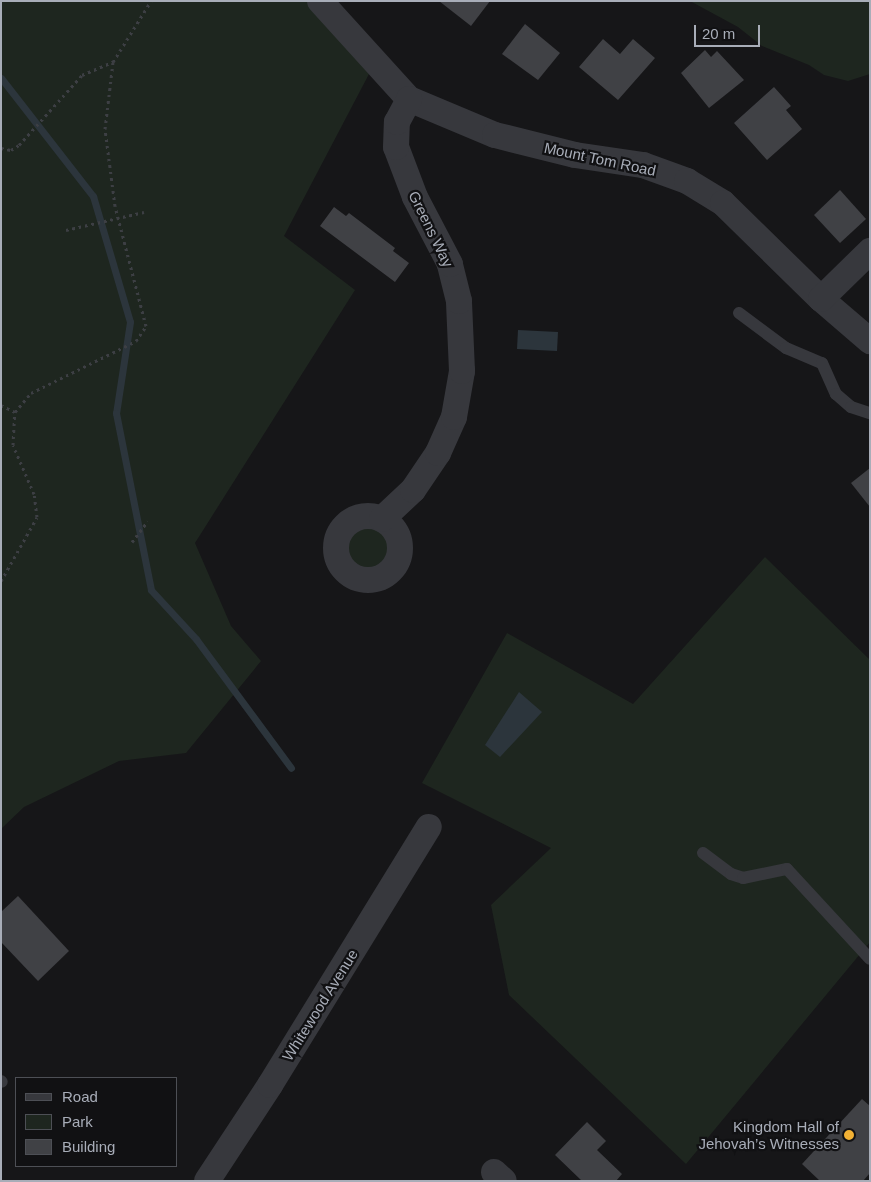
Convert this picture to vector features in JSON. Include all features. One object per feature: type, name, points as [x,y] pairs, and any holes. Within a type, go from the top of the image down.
[{"type":"street","name":"Mount Tom Road","points":[[320,1],[409,99],[495,135],[575,155],[643,165],[687,181],[722,203],[821,299],[870,341]]},
{"type":"street","name":"Greens Way","points":[[382,519],[413,490],[438,453],[454,417],[462,370],[459,301],[450,264],[415,197],[396,147],[397,122],[409,99]]},
{"type":"street","points":[[821,299],[870,252]]},
{"type":"street","name":"Whitewood Avenue","points":[[207,1181],[270,1085],[429,827]]},
{"type":"lane","points":[[739,313],[786,348],[822,363],[836,394],[851,407],[870,413]]},
{"type":"lane","points":[[702,853],[732,874],[743,878],[787,869],[870,959]]},
{"type":"path","points":[[1,581],[37,517],[34,494],[13,445],[15,412],[31,393],[118,348],[136,341],[146,326],[145,314],[129,269],[115,206],[105,129],[113,62],[151,1]]},
{"type":"path","points":[[1,148],[10,150],[28,137],[82,75],[113,62]]},
{"type":"path","points":[[66,230],[144,212]]},
{"type":"path","points":[[1,404],[15,412]]},
{"type":"path","points":[[132,542],[148,521]]},
{"type":"green space","points":[[1,1],[310,1],[369,74],[284,236],[355,290],[195,543],[231,626],[261,661],[186,753],[119,761],[24,807],[1,829]]},
{"type":"green space","points":[[690,1],[870,1],[870,74],[848,81],[824,75],[809,65],[762,46],[738,27]]},
{"type":"green space","points":[[368,518],[379,520],[388,526],[394,535],[396,546],[394,557],[388,566],[379,572],[368,574],[357,572],[348,566],[342,557],[340,546],[342,535],[348,526],[357,520]]},
{"type":"green space","points":[[765,557],[870,660],[870,942],[686,1164],[509,995],[491,905],[551,848],[422,783],[507,633],[633,704]]},
{"type":"shaded area","points":[[518,330],[558,332],[557,351],[517,349]]},
{"type":"shaded area","points":[[519,692],[542,712],[500,757],[485,745]]},
{"type":"building","points":[[439,1],[490,1],[471,26]]},
{"type":"building","points":[[525,24],[560,53],[538,80],[502,54]]},
{"type":"building","points":[[603,39],[620,54],[633,39],[655,58],[618,100],[579,67]]},
{"type":"building","points":[[705,50],[711,57],[717,51],[744,80],[709,108],[681,73]]},
{"type":"building","points":[[774,87],[791,106],[786,110],[802,129],[767,160],[734,123]]},
{"type":"building","points":[[840,190],[866,219],[840,243],[814,215]]},
{"type":"building","points":[[334,207],[346,216],[349,213],[395,248],[393,251],[409,263],[395,282],[320,226]]},
{"type":"building","points":[[870,468],[870,507],[851,483]]},
{"type":"building","points":[[18,896],[69,951],[38,981],[1,942],[1,912]]},
{"type":"building","name":"Kingdom Hall of Jehovah’s Witnesses","points":[[862,1099],[870,1106],[870,1173],[863,1181],[820,1181],[802,1164]]},
{"type":"building","points":[[587,1122],[606,1141],[597,1150],[622,1174],[616,1181],[582,1181],[555,1155]]},
{"type":"waterway","points":[[1,78],[93,196],[130,322],[116,413],[151,590],[196,639],[291,768]]},
{"type":"place","name":"Kingdom Hall of Jehovah’s Witnesses","points":[[849,1135]]}]
